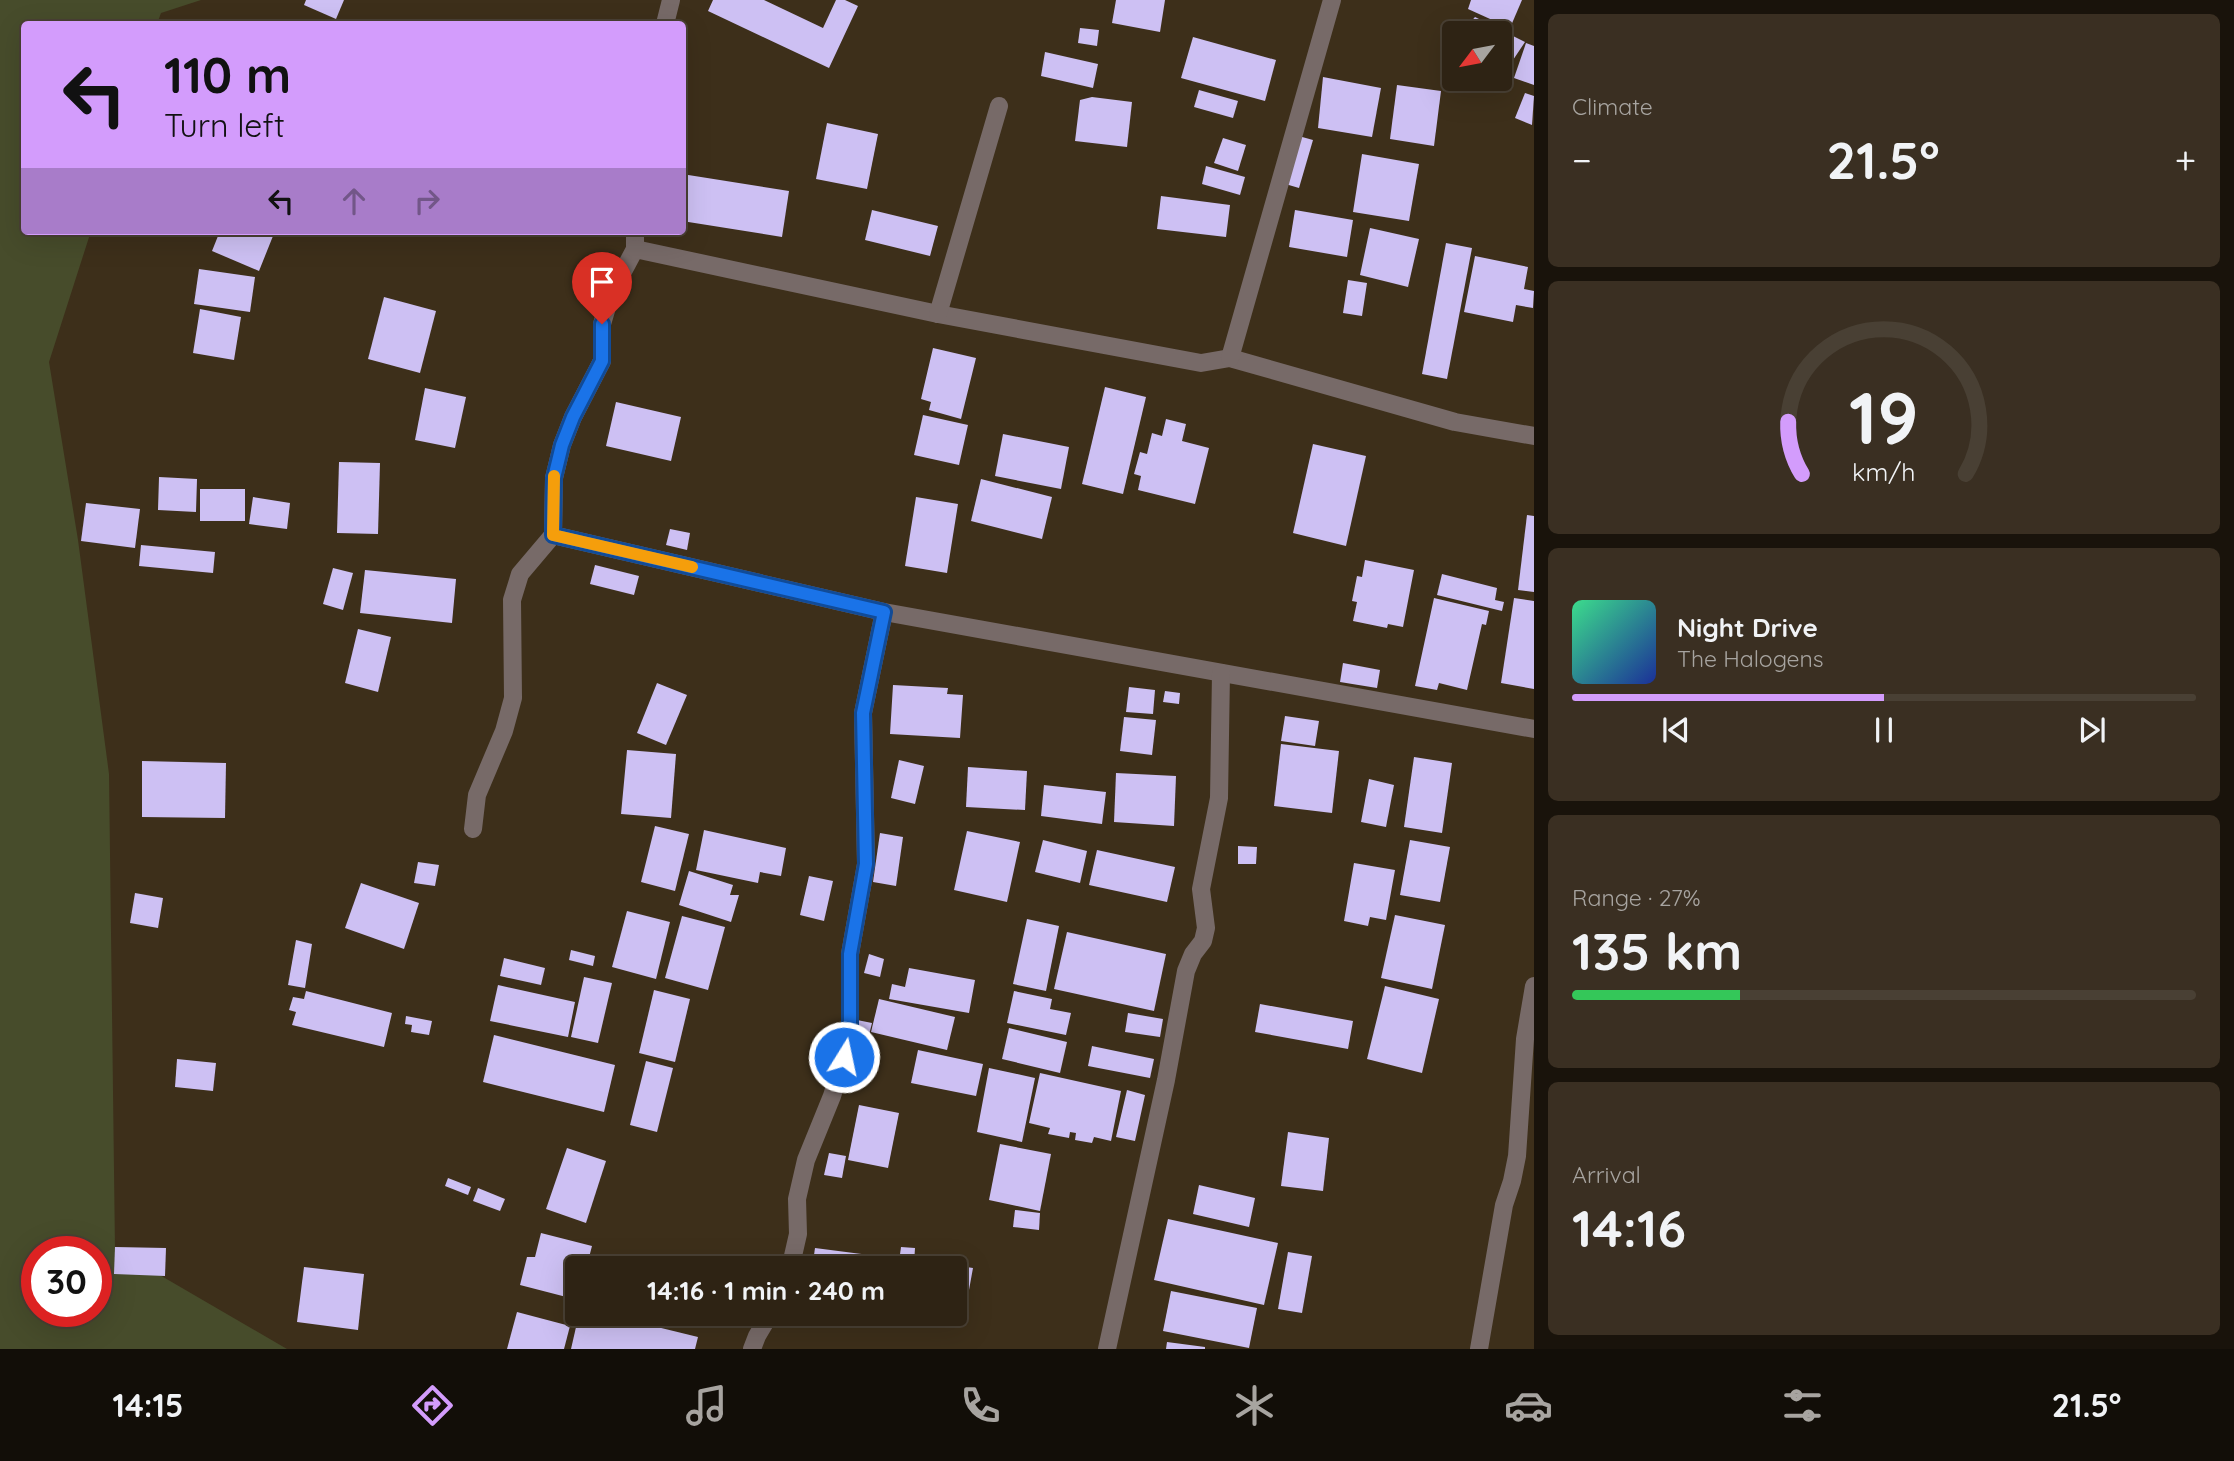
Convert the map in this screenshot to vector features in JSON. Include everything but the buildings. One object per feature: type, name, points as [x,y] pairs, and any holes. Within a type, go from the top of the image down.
[{"type":"street","points":[[666,21],[671,0]]},
{"type":"street","points":[[1230,358],[1332,0]]},
{"type":"street","points":[[938,314],[999,106]]},
{"type":"street","points":[[473,829],[477,795],[504,731],[513,698],[512,600],[520,574],[553,535],[554,478],[562,445],[573,417],[602,361],[602,324],[611,294],[635,240],[938,314],[1201,363],[1230,358],[1455,422],[1532,430]]},
{"type":"street","points":[[553,535],[884,612],[1534,729]]},
{"type":"street","points":[[793,1256],[798,1234],[797,1199],[806,1160],[832,1097],[850,1037],[850,954],[866,864],[863,713],[884,612]]},
{"type":"street","points":[[1107,1349],[1166,1080],[1186,971],[1206,928],[1201,889],[1219,797],[1221,673]]},
{"type":"street","points":[[1479,1349],[1504,1205],[1517,1156],[1525,1040],[1534,986]]},
{"type":"street","points":[[752,1349],[763,1326]]},
{"type":"green space","points":[[0,0],[201,0],[161,13],[158,21],[21,21],[21,235],[90,235],[49,362],[78,540],[109,774],[115,1249],[287,1349],[0,1349]]},
{"type":"slow traffic","points":[[554,476],[553,535],[692,567]]},
{"type":"route","points":[[602,324],[602,361],[573,417],[562,445],[554,478],[553,535],[884,612],[863,713],[866,864],[850,954],[850,1037],[844,1057]]}]
